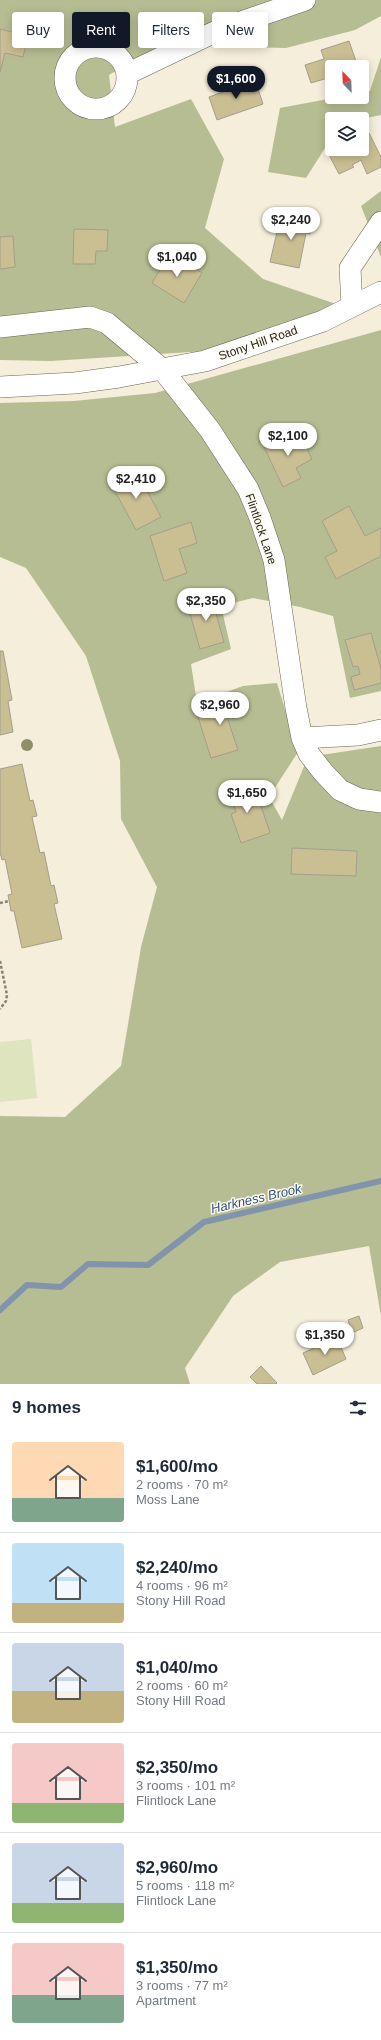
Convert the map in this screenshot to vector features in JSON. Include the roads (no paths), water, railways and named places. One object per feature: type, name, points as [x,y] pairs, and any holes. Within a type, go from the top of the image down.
[{"type":"street","points":[[127,74],[220,29],[305,0]]},
{"type":"street","points":[[352,306],[350,268],[381,222]]},
{"type":"street","name":"Stony Hill Road","points":[[0,387],[75,383],[205,361],[323,321],[381,292]]},
{"type":"street","points":[[0,327],[90,317],[107,323],[162,369]]},
{"type":"street","name":"Flintlock Lane","points":[[162,369],[210,430],[248,489],[260,518],[274,560],[296,708],[302,738],[309,754],[322,772],[340,790],[359,799],[381,802]]},
{"type":"street","points":[[302,738],[358,735],[381,730]]},
{"type":"waterway","name":"Harkness Brook","points":[[0,1310],[27,1285],[61,1287],[88,1264],[148,1265],[204,1222],[381,1181]]}]
